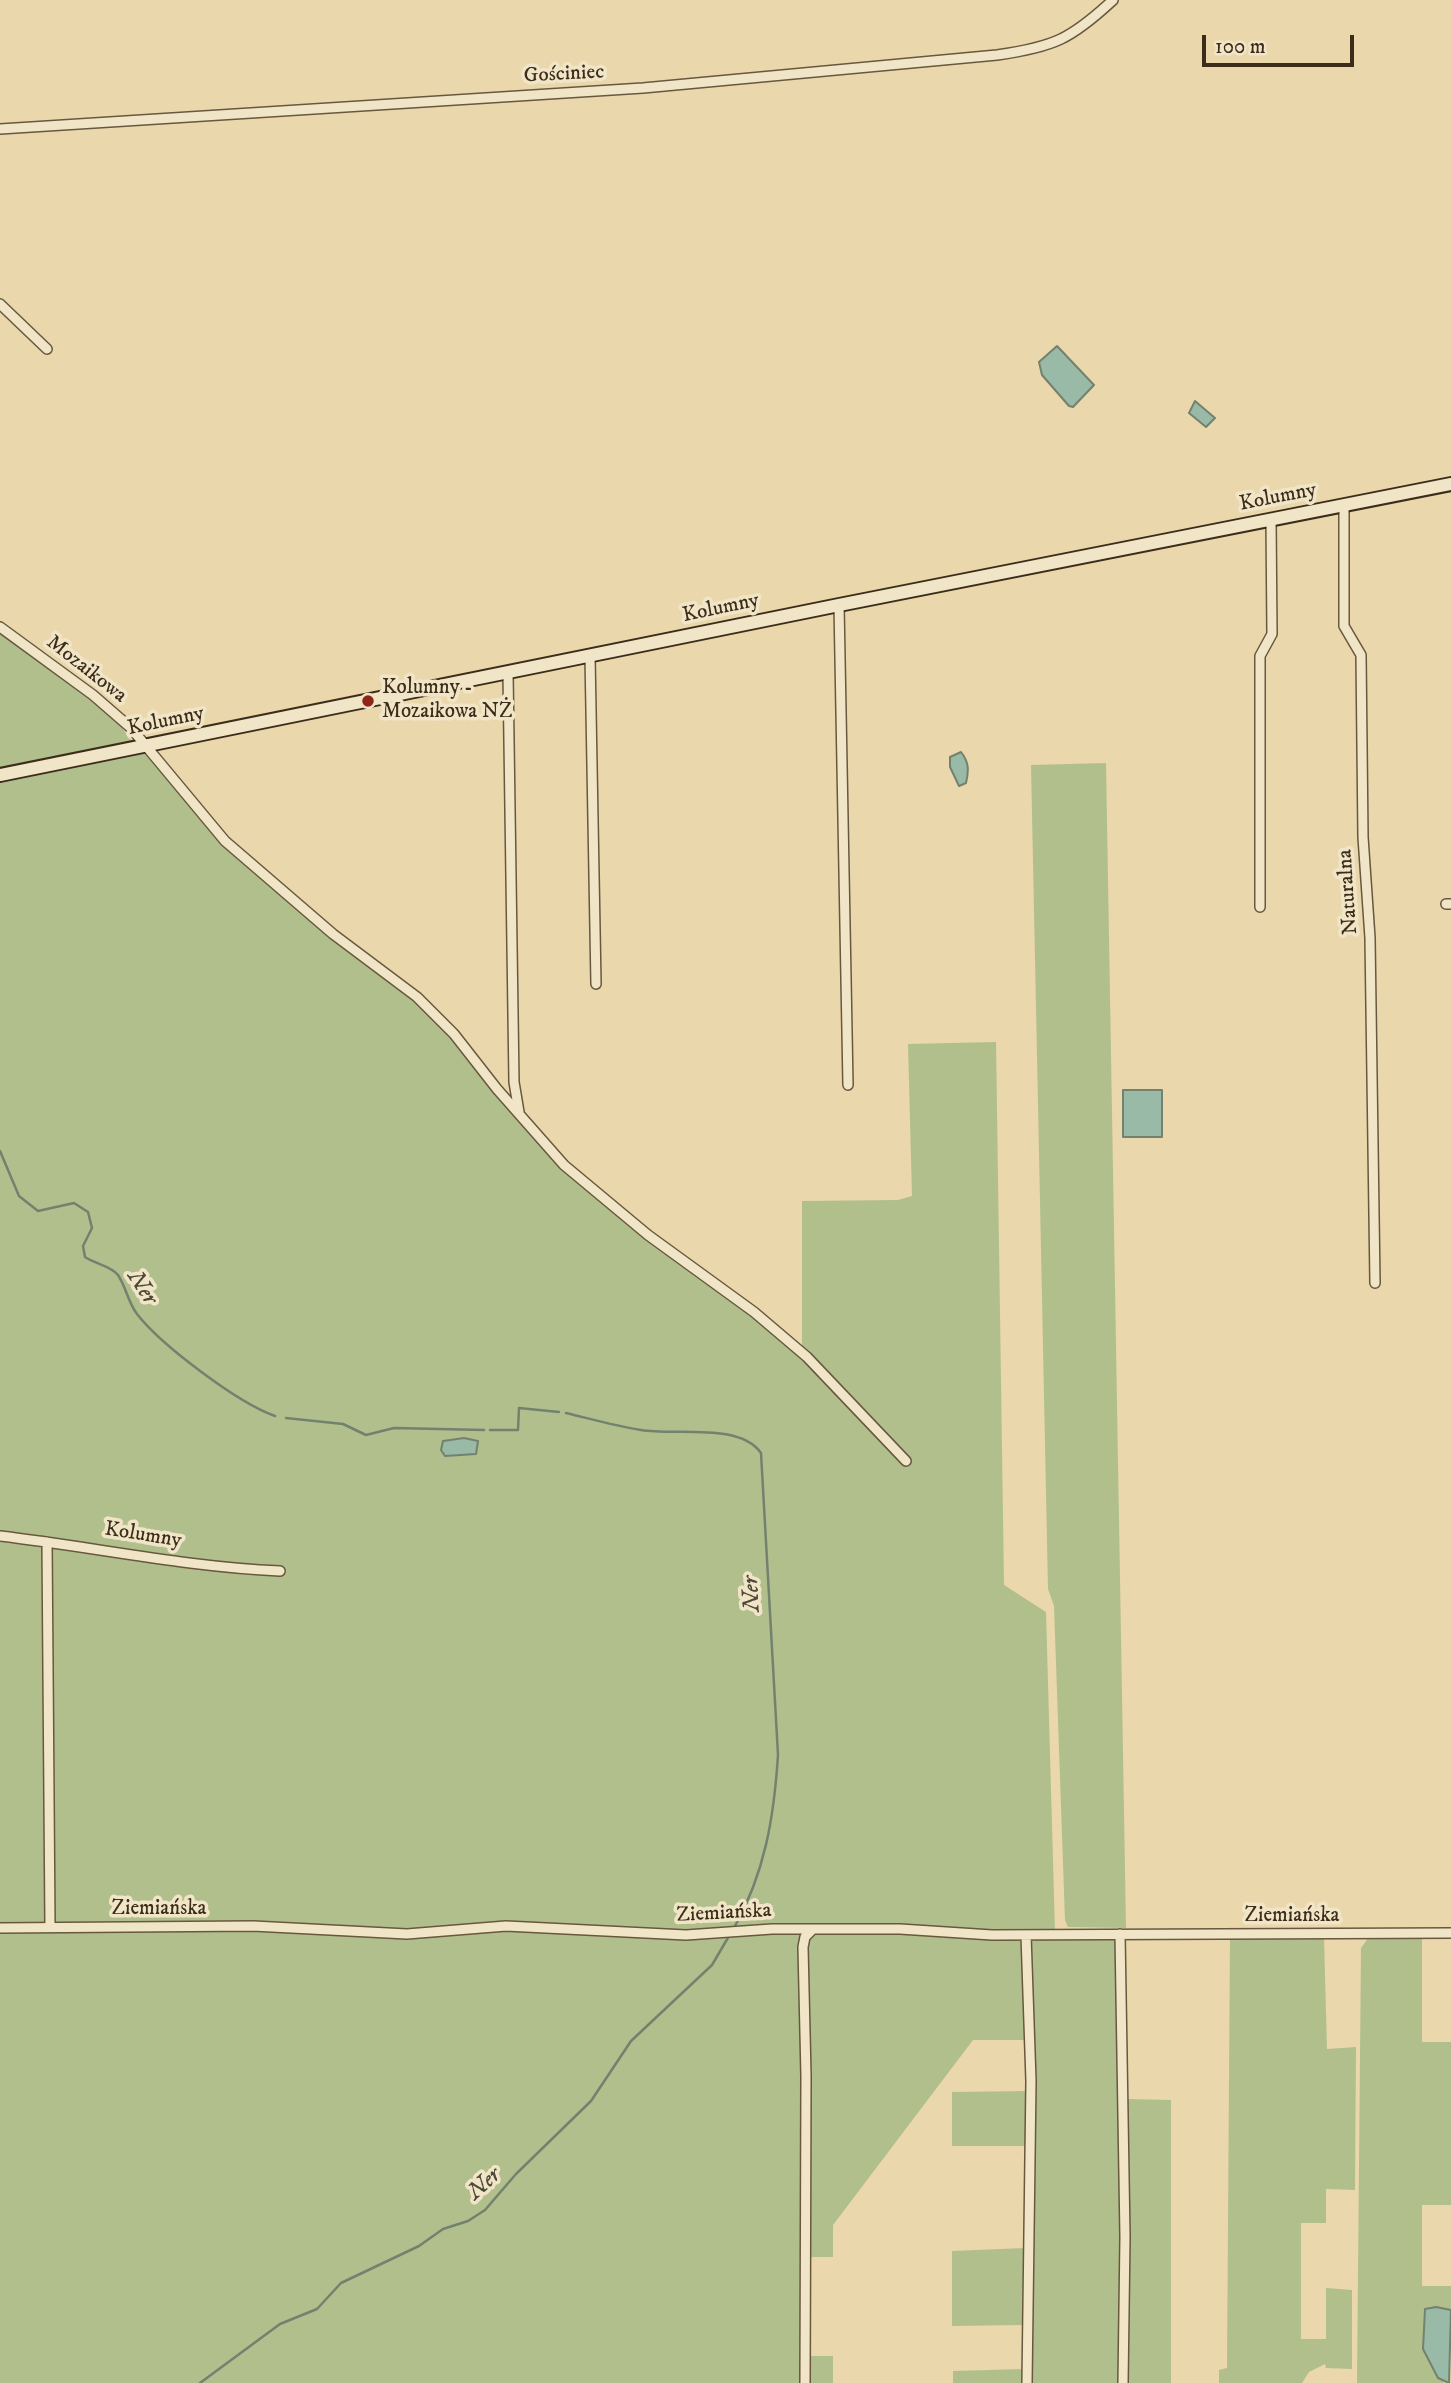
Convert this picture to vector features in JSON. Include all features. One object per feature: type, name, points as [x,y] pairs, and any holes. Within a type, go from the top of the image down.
[{"type":"street","name":"Gościniec","points":[[0,129],[643,88],[997,55],[1041,49],[1062,41],[1086,26],[1113,0]]},
{"type":"street","points":[[0,304],[47,349]]},
{"type":"street","name":"Kolumny","points":[[0,775],[1451,484]]},
{"type":"street","name":"Naturalna","points":[[1344,505],[1344,626],[1362,655],[1363,837],[1370,938],[1375,1283]]},
{"type":"street","points":[[1260,907],[1260,656],[1272,634],[1271,519]]},
{"type":"street","points":[[839,605],[848,1085]]},
{"type":"street","name":"Mozaikowa","points":[[0,627],[93,695],[131,728],[225,841],[332,934],[417,997],[454,1034],[572,1172],[648,1235],[754,1312],[807,1357],[906,1461]]},
{"type":"street","points":[[590,656],[596,984]]},
{"type":"street","points":[[508,673],[514,1082],[519,1112]]},
{"type":"street","name":"Kolumny","points":[[0,1536],[167,1561],[280,1571]]},
{"type":"street","points":[[47,1542],[50,1927]]},
{"type":"street","name":"Ziemiańska","points":[[0,1928],[253,1926],[407,1934],[506,1926],[686,1935],[772,1929],[900,1928],[1026,1935],[1451,1933]]},
{"type":"street","points":[[805,2383],[806,2076],[803,1948],[805,1937],[812,1930]]},
{"type":"street","points":[[1121,1934],[1124,2383]]},
{"type":"street","points":[[1026,1935],[1031,2081],[1027,2383]]},
{"type":"shaded area","points":[[1057,346],[1094,385],[1073,407],[1069,406],[1042,375],[1039,362]]},
{"type":"shaded area","points":[[1195,401],[1215,418],[1206,427],[1189,413]]},
{"type":"shaded area","points":[[0,633],[71,682],[109,713],[128,738],[154,755],[241,859],[311,921],[386,975],[451,1033],[553,1155],[802,1351],[802,1201],[898,1200],[912,1196],[908,1044],[996,1042],[1004,1585],[1046,1612],[1055,1932],[1049,1939],[1125,1937],[1127,2099],[1171,2100],[1171,2383],[1029,2383],[1031,1963],[1027,2040],[973,2040],[833,2225],[833,2257],[808,2257],[803,2383],[0,2383]]},
{"type":"shaded area","points":[[961,752],[966,759],[968,770],[966,783],[959,786],[950,767],[950,757]]},
{"type":"shaded area","points":[[1106,763],[1126,1928],[1068,1927],[1065,1920],[1054,1606],[1048,1589],[1031,765]]},
{"type":"shaded area","points":[[1123,1090],[1162,1090],[1162,1137],[1123,1137]]},
{"type":"shaded area","points":[[464,1438],[478,1441],[476,1454],[445,1456],[441,1450],[443,1441]]},
{"type":"shaded area","points":[[1230,1937],[1324,1938],[1327,2049],[1356,2047],[1355,2190],[1326,2189],[1326,2223],[1301,2223],[1301,2339],[1326,2339],[1326,2288],[1352,2290],[1352,2369],[1326,2368],[1325,2364],[1309,2372],[1302,2383],[1219,2383],[1219,2370],[1227,2368]]},
{"type":"shaded area","points":[[1369,1937],[1422,1938],[1422,2042],[1451,2042],[1451,2205],[1422,2205],[1422,2286],[1451,2286],[1451,2310],[1425,2309],[1423,2349],[1444,2383],[1357,2383],[1361,1948]]},
{"type":"shaded area","points":[[1028,2091],[1026,2146],[952,2146],[952,2092]]},
{"type":"shaded area","points":[[1025,2248],[1024,2325],[952,2326],[952,2251]]},
{"type":"shaded area","points":[[1436,2307],[1451,2310],[1449,2383],[1438,2378],[1423,2349],[1425,2309]]},
{"type":"shaded area","points":[[810,2356],[833,2356],[833,2383],[808,2383]]},
{"type":"shaded area","points":[[1023,2369],[1024,2383],[953,2383],[953,2371]]},
{"type":"waterway","name":"Ner","points":[[0,1151],[19,1196],[38,1211],[74,1203],[88,1212],[92,1228],[83,1246],[85,1257],[118,1275],[134,1309],[148,1327],[221,1386],[275,1416]]},
{"type":"waterway","name":"Ner","points":[[490,1430],[518,1430],[519,1408],[559,1412]]},
{"type":"waterway","name":"Ner","points":[[566,1413],[641,1430],[706,1432],[738,1437],[751,1443],[761,1453],[778,1755],[766,1844],[753,1886],[734,1928]]},
{"type":"waterway","name":"Ner","points":[[286,1418],[343,1424],[366,1435],[394,1428],[484,1430]]},
{"type":"waterway","name":"Ner","points":[[200,2383],[280,2324],[317,2309],[341,2283],[419,2246],[443,2229],[468,2221],[485,2210],[516,2174],[591,2101],[631,2041],[712,1965],[729,1936]]},
{"type":"place","name":"Kolumny - Mozaikowa NŻ","points":[[368,701]]}]
